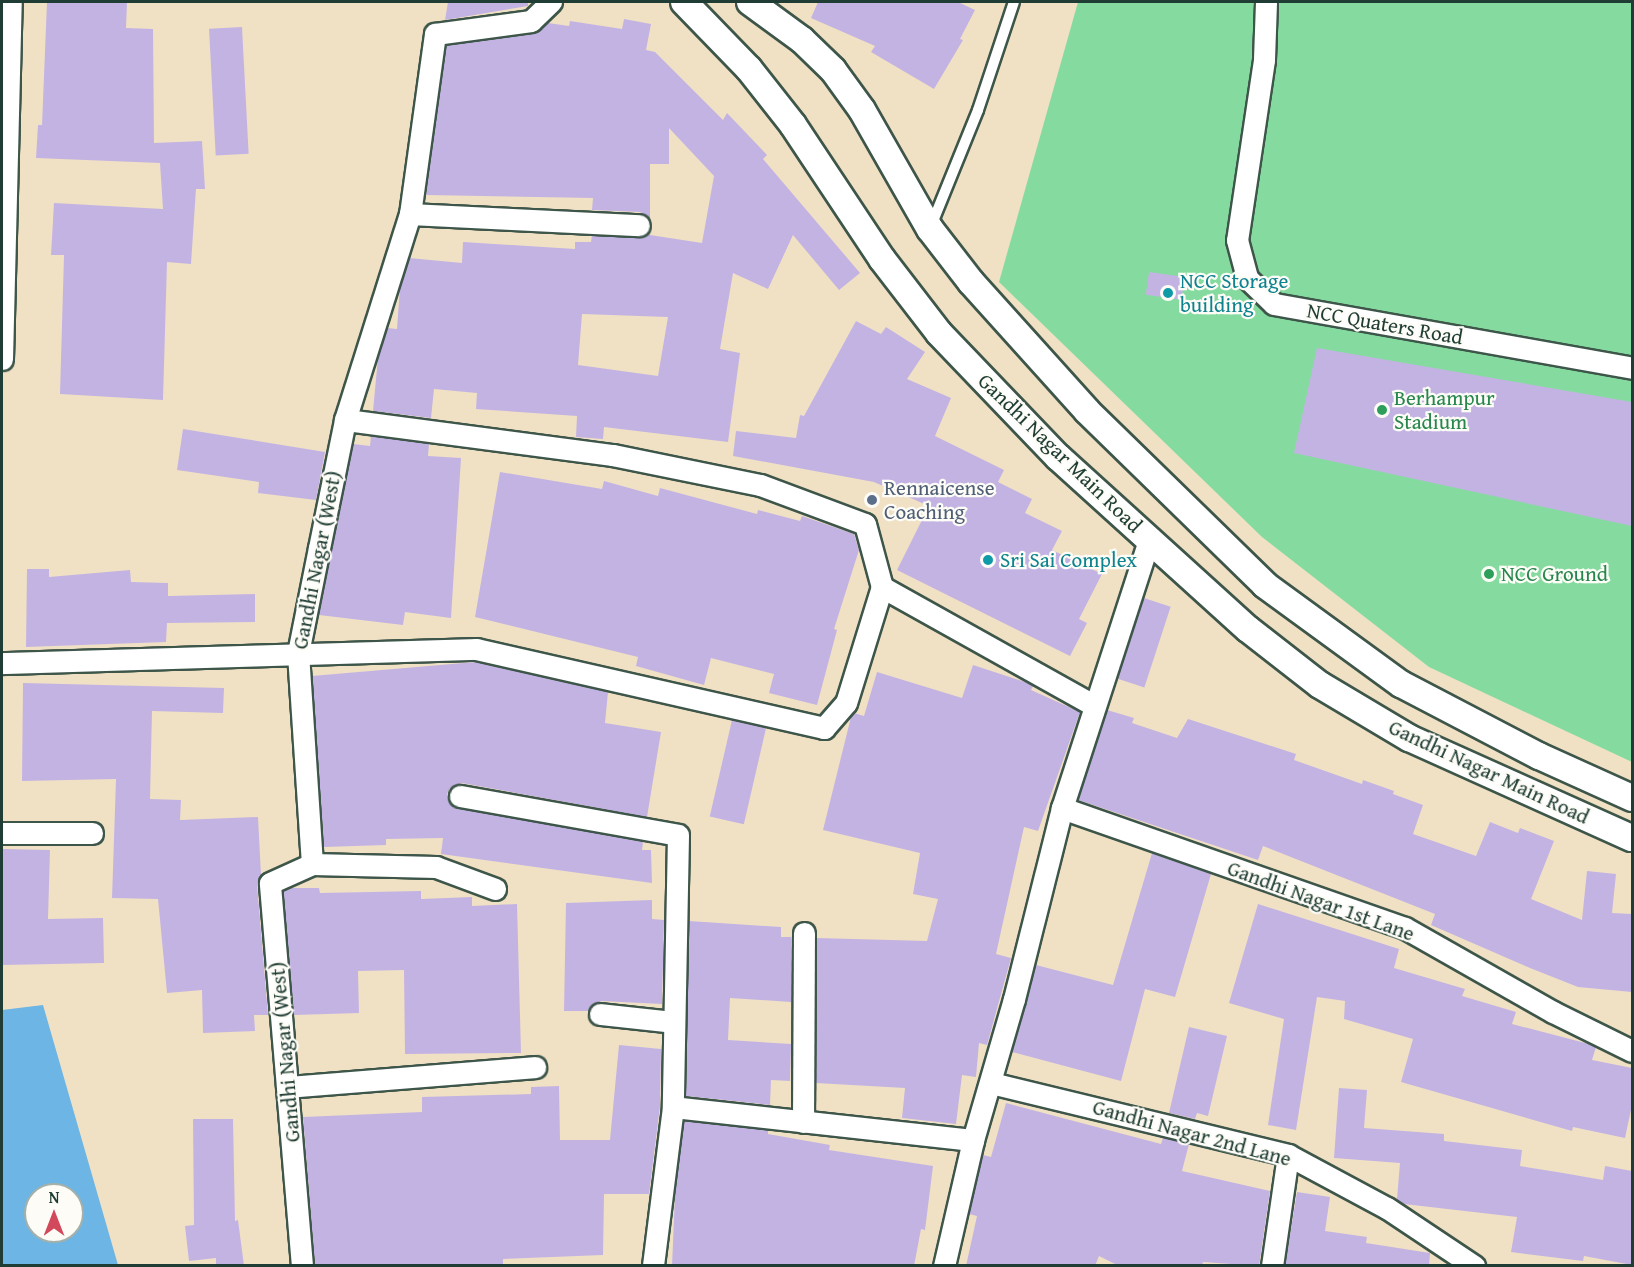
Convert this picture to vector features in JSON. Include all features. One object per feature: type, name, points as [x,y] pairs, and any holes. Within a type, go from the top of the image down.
[{"type":"street","points":[[2,359],[6,28],[11,2]]},
{"type":"street","name":"Gandhi Nagar (West)","points":[[302,1266],[270,883],[312,864],[298,653],[345,420],[376,332],[410,214],[435,34],[531,21],[551,2]]},
{"type":"street","name":"Gandhi Nagar Main Road","points":[[684,2],[749,69],[793,125],[882,259],[939,333],[1058,457],[1248,629],[1320,685],[1409,738],[1632,837]]},
{"type":"street","name":"Gandhi Nagar Main Road","points":[[750,2],[802,40],[832,70],[862,110],[930,230],[971,282],[1087,411],[1265,585],[1301,615],[1366,662],[1470,722],[1632,798]]},
{"type":"street","name":"NCC Quaters Road","points":[[1266,2],[1264,60],[1237,240],[1247,278],[1274,304],[1632,369]]},
{"type":"street","points":[[410,214],[639,225]]},
{"type":"street","points":[[2,663],[476,649],[824,728],[846,703],[882,587],[865,524],[760,485],[623,457],[345,420]]},
{"type":"street","points":[[944,1266],[973,1140],[991,1083],[1062,808],[1093,705],[1149,541]]},
{"type":"street","points":[[882,587],[1093,705]]},
{"type":"street","points":[[460,796],[678,835],[673,1107],[653,1266]]},
{"type":"street","name":"Gandhi Nagar 1st Lane","points":[[1062,808],[1405,928],[1553,1012],[1632,1051]]},
{"type":"street","points":[[2,833],[92,833]]},
{"type":"street","points":[[312,864],[436,867],[495,889]]},
{"type":"street","points":[[803,1122],[804,933]]},
{"type":"street","points":[[600,1014],[674,1022]]},
{"type":"street","points":[[287,1087],[535,1067]]},
{"type":"street","name":"Gandhi Nagar 2nd Lane","points":[[991,1083],[1288,1155],[1387,1208],[1474,1266]]},
{"type":"street","points":[[673,1107],[973,1140]]},
{"type":"street","points":[[1272,1266],[1288,1155]]},
{"type":"lane","points":[[930,230],[978,110],[1014,2]]},
{"type":"green space","name":"Berhampur Stadium","points":[[1078,2],[1632,2],[1632,762],[1429,667],[1262,537],[999,282]]},
{"type":"water","points":[[43,1005],[118,1265],[2,1265],[2,1010]]},
{"type":"building","points":[[47,2],[127,2],[126,28],[153,29],[154,143],[202,141],[205,189],[196,189],[191,264],[167,262],[163,400],[60,394],[64,255],[51,255],[54,203],[163,209],[160,163],[36,158],[38,125],[42,125]]},
{"type":"building","points":[[448,2],[528,2],[528,6],[445,20]]},
{"type":"building","points":[[818,2],[958,2],[975,10],[960,39],[963,40],[934,89],[871,52],[875,46],[811,18]]},
{"type":"building","points":[[624,19],[651,24],[646,50],[655,52],[723,120],[727,113],[767,155],[763,159],[860,273],[839,290],[793,235],[768,289],[733,273],[720,349],[740,353],[728,442],[604,427],[603,439],[576,437],[577,416],[476,409],[477,393],[434,389],[431,418],[373,411],[378,358],[387,328],[397,329],[400,287],[409,258],[462,263],[463,242],[575,249],[575,242],[591,242],[592,235],[638,238],[650,232],[650,235],[702,243],[714,176],[669,128],[669,164],[650,164],[650,219],[640,212],[592,210],[593,198],[426,195],[446,45],[533,34],[548,23],[569,26],[570,21],[622,29]],"holes":[[[582,314],[668,317],[658,376],[578,365]]]},
{"type":"building","points":[[242,27],[249,154],[216,156],[209,29]]},
{"type":"building","name":"NCC Storage building","points":[[1149,272],[1185,277],[1181,300],[1146,295]]},
{"type":"building","points":[[856,321],[881,334],[886,327],[925,352],[907,379],[951,398],[935,436],[1004,470],[998,482],[1032,499],[1025,513],[1062,531],[1052,550],[1102,574],[1079,619],[1087,623],[1070,656],[897,570],[929,506],[874,482],[733,456],[736,431],[796,438],[800,415],[804,416]]},
{"type":"building","points":[[1317,348],[1632,402],[1632,526],[1294,453]]},
{"type":"building","points":[[183,429],[325,452],[316,500],[258,493],[259,482],[177,470]]},
{"type":"building","points":[[371,436],[429,444],[428,456],[461,458],[451,618],[405,612],[403,625],[319,615],[353,444],[370,446]]},
{"type":"building","points":[[500,472],[602,489],[604,481],[658,496],[660,488],[757,514],[758,510],[800,521],[802,516],[854,534],[859,550],[834,629],[837,630],[817,705],[769,693],[774,674],[711,658],[704,685],[636,666],[638,657],[475,617]]},
{"type":"building","points":[[27,569],[49,569],[49,577],[130,570],[131,582],[168,583],[168,596],[255,594],[255,622],[167,623],[166,642],[26,647]]},
{"type":"building","points":[[1144,598],[1171,607],[1144,687],[1118,679]]},
{"type":"building","points":[[475,662],[608,692],[605,723],[661,732],[647,817],[462,783],[450,788],[447,794],[451,805],[643,842],[642,850],[651,850],[652,883],[441,854],[443,838],[386,839],[386,845],[324,847],[312,676]]},
{"type":"building","points":[[973,665],[1028,683],[1033,686],[1031,690],[1080,712],[1038,831],[1024,827],[996,954],[1011,958],[987,1045],[979,1043],[976,1077],[962,1075],[956,1124],[902,1118],[905,1088],[816,1083],[817,938],[927,941],[938,899],[913,894],[920,853],[823,830],[851,717],[854,713],[864,716],[877,672],[962,698]]},
{"type":"building","points":[[23,683],[224,688],[223,713],[152,711],[150,799],[181,800],[180,820],[258,817],[261,875],[257,884],[268,1015],[254,1015],[255,1031],[203,1033],[202,990],[167,993],[158,899],[112,898],[116,779],[22,781]]},
{"type":"building","points":[[1107,710],[1134,718],[1132,723],[1177,738],[1188,719],[1296,754],[1294,760],[1362,784],[1363,780],[1394,791],[1393,794],[1423,805],[1413,834],[1476,856],[1490,822],[1518,833],[1520,828],[1554,841],[1531,899],[1582,920],[1587,871],[1616,874],[1612,913],[1632,914],[1632,992],[1578,987],[1431,925],[1435,914],[1263,846],[1258,860],[1078,800]]},
{"type":"building","points":[[732,720],[766,728],[744,824],[710,816]]},
{"type":"building","points":[[3,849],[50,850],[48,919],[103,918],[104,963],[2,965]]},
{"type":"building","points":[[1152,853],[1211,874],[1175,997],[1145,989],[1121,1081],[1012,1052],[1036,965],[1113,985]]},
{"type":"building","points":[[289,888],[319,888],[320,893],[421,891],[421,899],[472,897],[472,906],[517,904],[521,1053],[405,1054],[404,970],[358,971],[359,1013],[294,1015],[283,891]]},
{"type":"building","points":[[652,900],[652,919],[664,920],[662,1004],[601,1001],[588,1011],[564,1011],[566,903]]},
{"type":"building","points":[[1258,904],[1399,949],[1394,968],[1465,989],[1462,996],[1516,1012],[1512,1024],[1589,1044],[1596,1047],[1592,1060],[1632,1068],[1632,1105],[1625,1138],[1573,1127],[1572,1131],[1401,1082],[1413,1039],[1344,1019],[1345,1001],[1317,997],[1296,1130],[1268,1125],[1284,1019],[1229,1003]]},
{"type":"building","points":[[689,921],[781,927],[781,937],[791,937],[791,1002],[730,998],[728,1040],[791,1044],[790,1081],[771,1080],[770,1105],[686,1096]]},
{"type":"building","points":[[1189,1027],[1227,1036],[1208,1116],[1197,1113],[1195,1119],[1169,1113]]},
{"type":"building","points":[[619,1045],[661,1049],[660,1106],[649,1194],[604,1194],[603,1255],[503,1259],[503,1266],[315,1266],[303,1117],[422,1112],[422,1097],[531,1094],[531,1087],[559,1086],[560,1140],[610,1140]]},
{"type":"building","points":[[1339,1088],[1367,1090],[1364,1128],[1444,1134],[1444,1141],[1522,1150],[1520,1166],[1603,1180],[1605,1166],[1632,1171],[1632,1265],[1584,1256],[1583,1261],[1511,1252],[1517,1217],[1404,1204],[1397,1199],[1400,1163],[1334,1158]]},
{"type":"building","points":[[1006,1103],[1161,1144],[1163,1138],[1189,1144],[1182,1171],[1270,1191],[1259,1266],[1203,1262],[1202,1266],[1119,1266],[1099,1256],[1095,1266],[966,1266],[977,1216],[969,1214],[977,1178],[983,1155],[991,1157]]},
{"type":"building","points":[[193,1119],[233,1119],[235,1221],[238,1220],[244,1266],[216,1266],[216,1258],[189,1261],[185,1226],[194,1225]]},
{"type":"building","points":[[684,1121],[768,1130],[768,1134],[830,1145],[829,1150],[933,1166],[925,1230],[921,1229],[914,1266],[672,1266],[675,1195]]},
{"type":"building","points":[[1297,1192],[1330,1197],[1325,1231],[1367,1237],[1366,1243],[1430,1253],[1429,1266],[1285,1266]]},
{"type":"place","name":"NCC Storage building","points":[[1168,293]]},
{"type":"place","name":"Berhampur Stadium","points":[[1382,410]]},
{"type":"place","name":"Rennaicense Coaching","points":[[872,500]]},
{"type":"place","name":"Sri Sai Complex","points":[[988,560]]},
{"type":"place","name":"NCC Ground","points":[[1489,574]]}]
